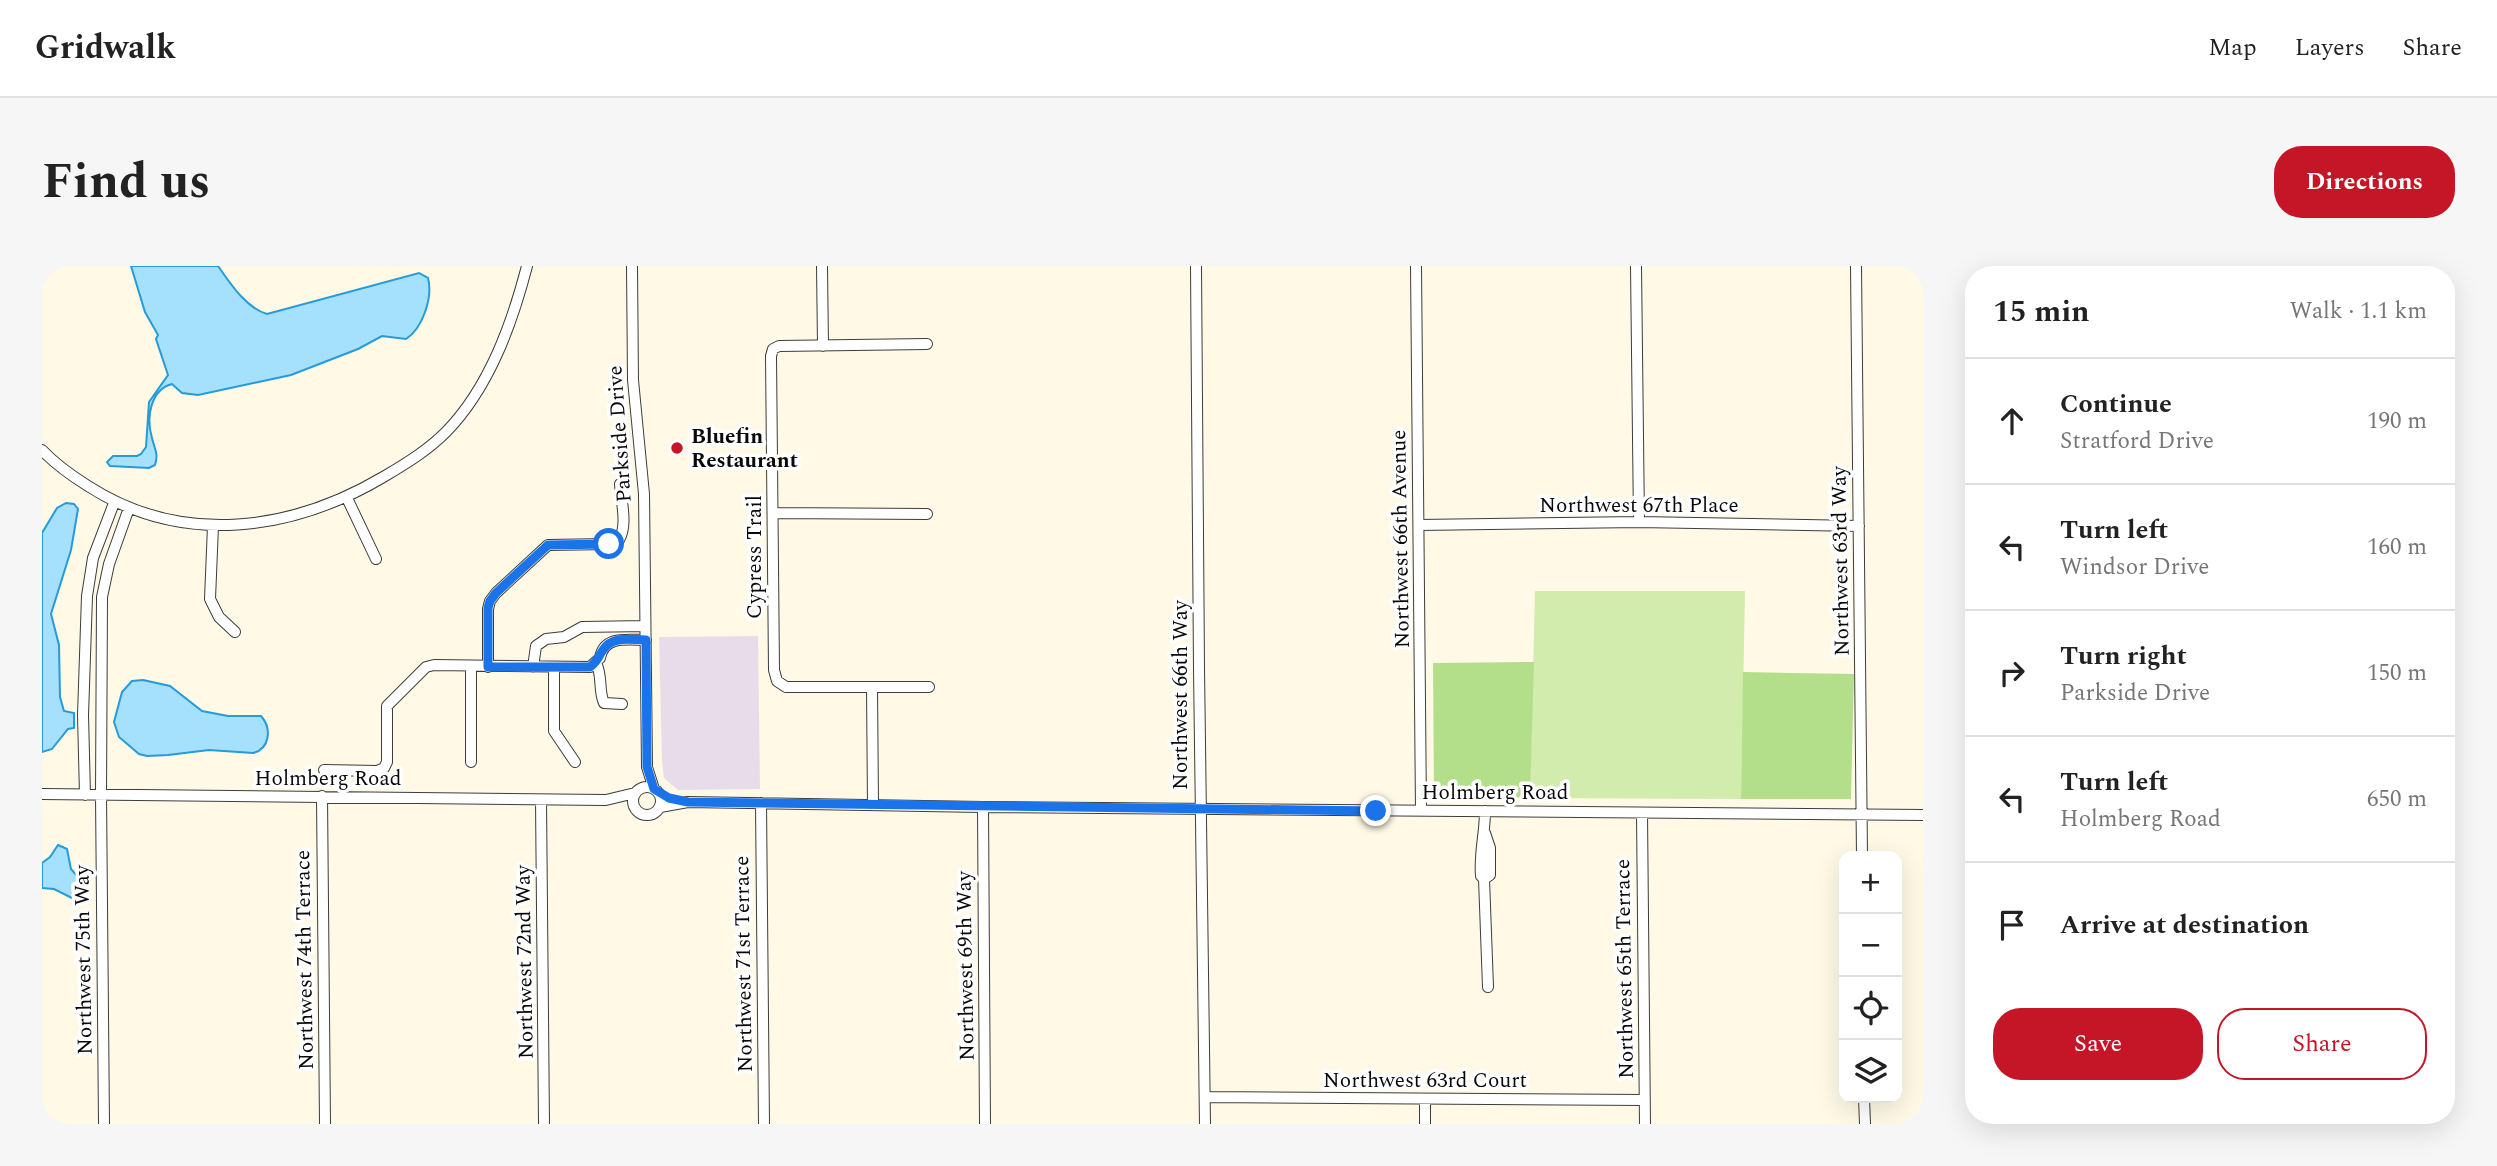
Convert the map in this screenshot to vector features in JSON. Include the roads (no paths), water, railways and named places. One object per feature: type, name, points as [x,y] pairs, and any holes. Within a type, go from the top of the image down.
[{"type":"street","points":[[42,450],[76,478],[114,503],[213,526],[245,525],[281,519],[347,498],[425,449],[446,431],[465,409],[496,355],[521,291],[527,266]]},
{"type":"street","name":"Parkside Drive","points":[[632,266],[633,380],[644,494],[647,767],[656,790]]},
{"type":"street","points":[[822,266],[823,346],[927,344]]},
{"type":"street","name":"Northwest 66th Way","points":[[1196,266],[1205,1124]]},
{"type":"street","name":"Northwest 66th Avenue","points":[[1416,266],[1421,811]]},
{"type":"street","points":[[1636,266],[1639,522]]},
{"type":"street","name":"Northwest 63rd Way","points":[[1856,266],[1862,851]]},
{"type":"street","name":"Cypress Trail","points":[[823,346],[779,346],[773,349],[771,356],[774,670],[777,681],[786,687],[872,687]]},
{"type":"street","points":[[488,667],[488,608],[496,593],[548,545],[609,544],[619,540],[623,526],[620,484]]},
{"type":"street","points":[[347,498],[376,559]]},
{"type":"street","points":[[85,795],[87,596],[93,558],[114,503]]},
{"type":"street","name":"Northwest 75th Way","points":[[104,1124],[102,597],[108,564],[129,508]]},
{"type":"street","points":[[773,513],[927,514]]},
{"type":"street","name":"Northwest 67th Place","points":[[1419,525],[1639,522],[1859,526]]},
{"type":"street","points":[[213,526],[211,599],[219,617],[235,632]]},
{"type":"street","points":[[533,667],[534,651],[546,639],[564,636],[582,627],[645,626]]},
{"type":"street","points":[[595,627],[601,634],[601,652]]},
{"type":"street","points":[[324,770],[377,771],[384,768],[387,762],[387,706],[426,667],[590,667],[596,663],[610,642],[618,639],[646,640]]},
{"type":"street","points":[[596,663],[601,672],[604,703],[622,704]]},
{"type":"street","points":[[471,667],[471,762]]},
{"type":"street","points":[[554,667],[554,731],[575,762]]},
{"type":"street","points":[[873,805],[872,687],[929,687]]},
{"type":"street","points":[[84,696],[102,696]]},
{"type":"street","name":"Parkside Drive","points":[[637,792],[647,767]]},
{"type":"street","points":[[646,787],[656,790],[661,799],[660,807],[650,815],[641,814],[633,801],[637,792],[646,787]]},
{"type":"street","name":"Holmberg Road","points":[[656,790],[669,798],[688,802]]},
{"type":"street","name":"Holmberg Road","points":[[42,794],[613,800],[637,792]]},
{"type":"street","name":"Northwest 74th Terrace","points":[[322,796],[325,1124]]},
{"type":"street","name":"Northwest 72nd Way","points":[[541,800],[544,1124]]},
{"type":"street","name":"Holmberg Road","points":[[613,800],[635,808]]},
{"type":"street","name":"Holmberg Road","points":[[660,807],[688,802],[1923,815]]},
{"type":"street","name":"Northwest 71st Terrace","points":[[761,803],[764,1124]]},
{"type":"street","name":"Northwest 69th Way","points":[[982,807],[985,1124]]},
{"type":"street","points":[[1485,811],[1485,832],[1479,848],[1481,876],[1484,879],[1488,987]]},
{"type":"street","name":"Northwest 65th Terrace","points":[[1642,813],[1645,1124]]},
{"type":"street","name":"Northwest 63rd Court","points":[[1205,1097],[1644,1100]]},
{"type":"street","points":[[1425,1099],[1425,1124]]},
{"type":"street","points":[[1864,1103],[1865,1124]]},
{"type":"water","points":[[131,266],[218,266],[245,301],[267,314],[419,273],[428,278],[429,294],[422,320],[406,339],[382,336],[358,349],[291,375],[198,395],[182,393],[172,384],[165,387],[154,398],[150,414],[155,465],[149,468],[110,466],[107,462],[113,456],[137,456],[146,447],[149,402],[168,375],[156,339],[158,335],[145,312]]},
{"type":"water","points":[[66,503],[74,504],[78,509],[71,550],[51,614],[59,645],[60,697],[64,711],[74,713],[74,728],[68,729],[52,749],[42,752],[42,533],[57,508]]},
{"type":"water","points":[[143,680],[170,686],[202,711],[228,716],[261,716],[267,726],[266,743],[253,753],[209,750],[168,755],[139,754],[119,737],[114,722],[122,692],[132,681]]},
{"type":"water","points":[[58,845],[67,849],[71,869],[84,884],[82,896],[76,900],[54,889],[42,888],[42,863]]},
{"type":"place","name":"Bluefin Restaurant","points":[[677,448]]}]
